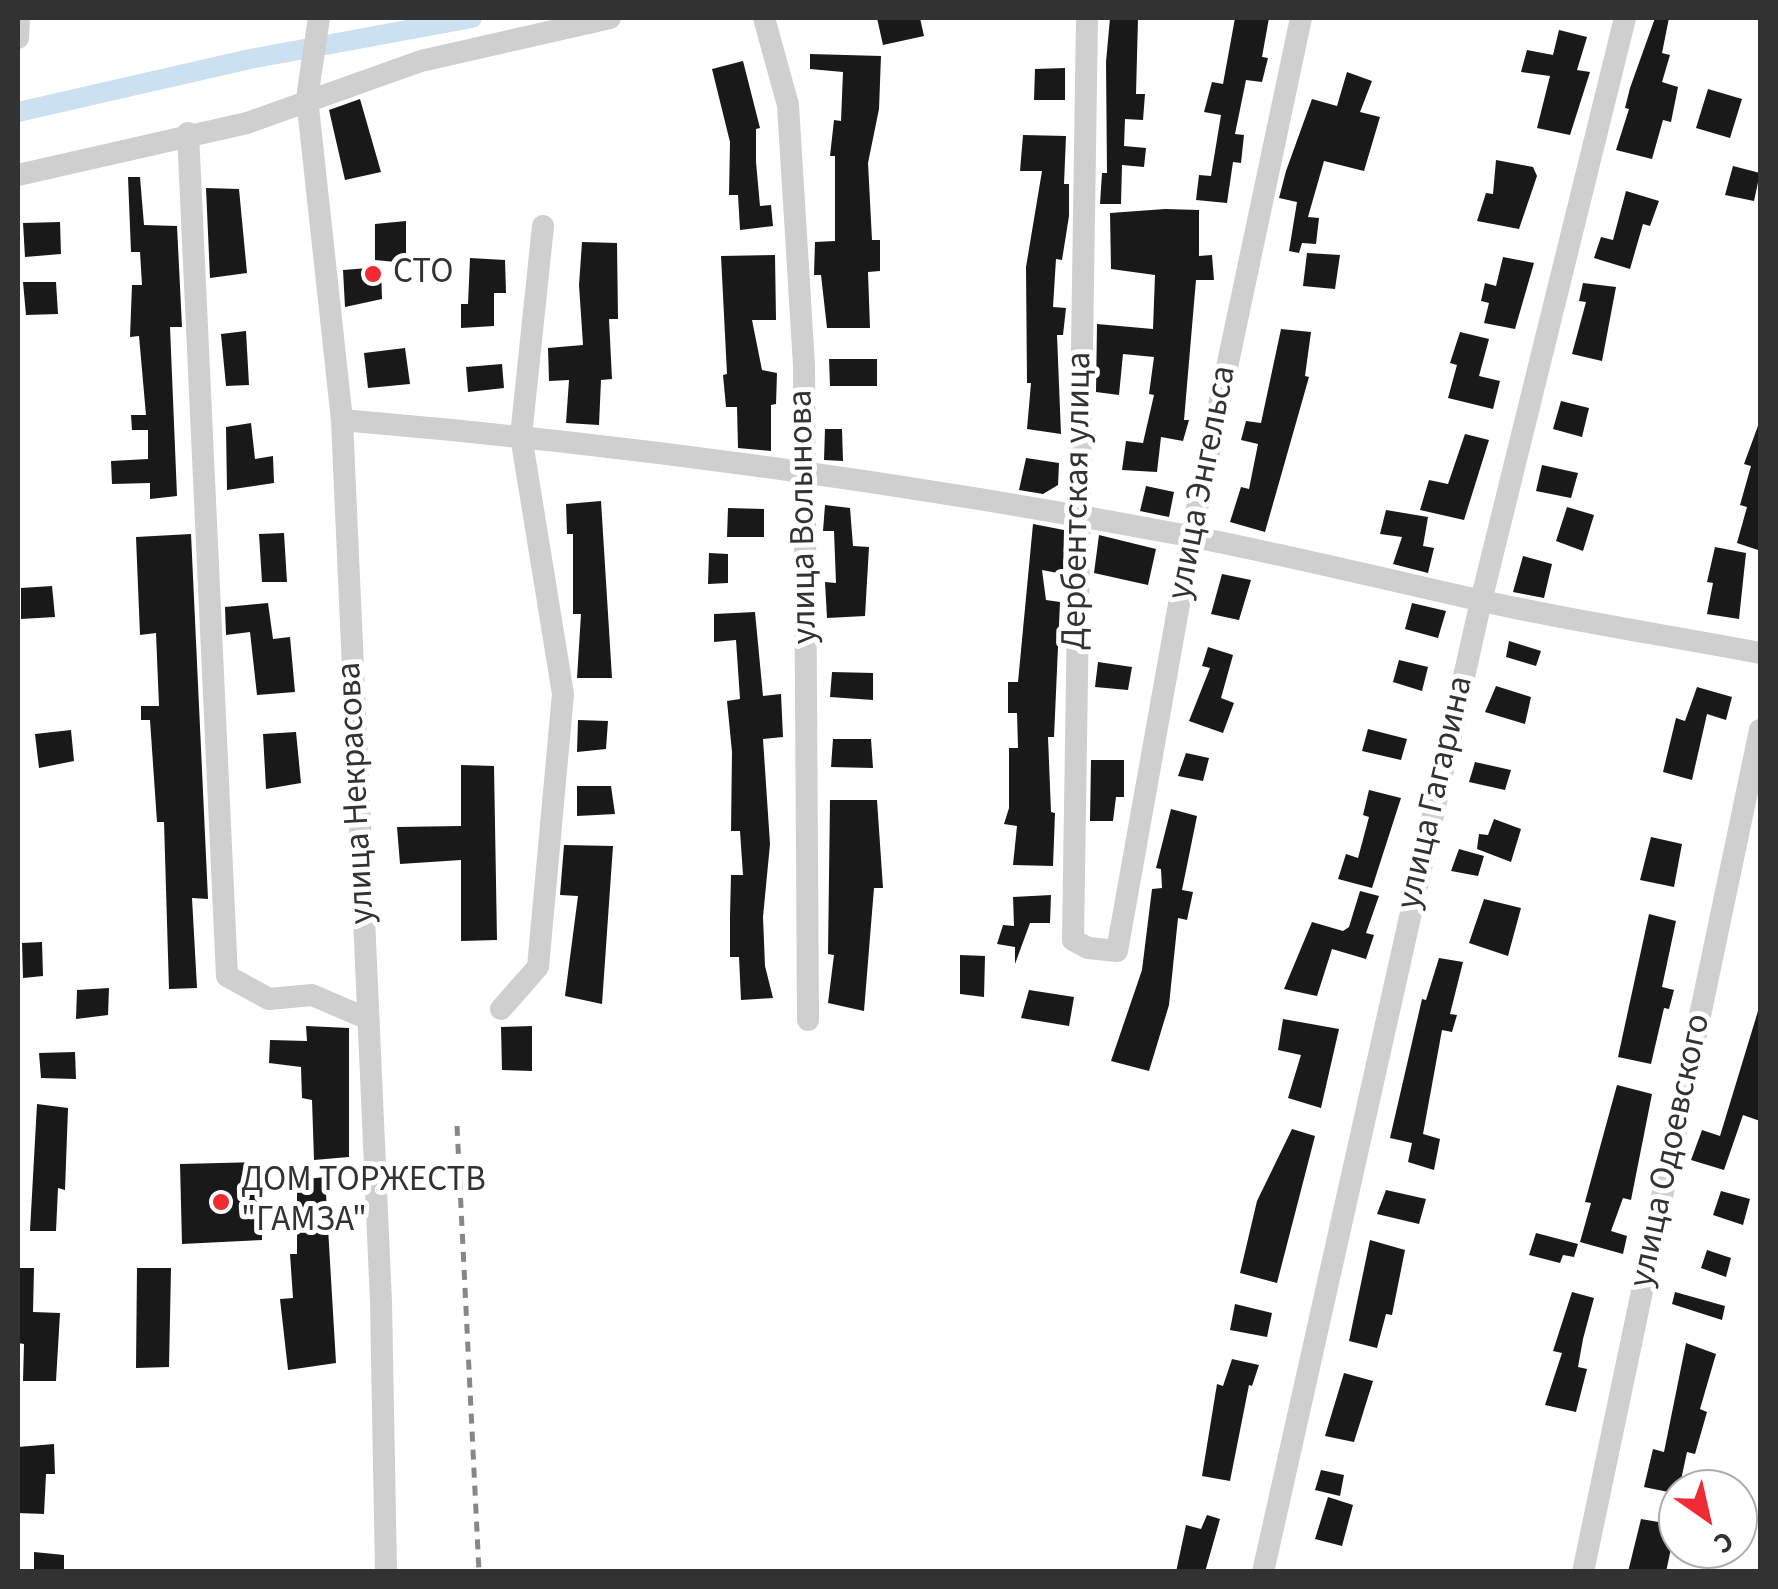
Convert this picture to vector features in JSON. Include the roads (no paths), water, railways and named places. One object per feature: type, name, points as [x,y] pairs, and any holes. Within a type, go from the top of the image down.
[{"type":"street","points":[[18,38],[19,18]]},
{"type":"street","name":"улица Некрасова","points":[[319,18],[307,98],[342,420],[381,1302],[386,1572]]},
{"type":"street","points":[[18,175],[188,133],[247,123],[307,98],[421,60],[610,18]]},
{"type":"street","name":"улица Волынова","points":[[764,18],[788,106],[806,472],[808,1020]]},
{"type":"street","name":"Дербентская улица","points":[[1087,18],[1076,516],[1074,940],[1088,948],[1116,952]]},
{"type":"street","name":"улица Энгельса","points":[[1116,952],[1191,536],[1301,18]]},
{"type":"street","name":"улица Гагарина","points":[[1263,1572],[1480,601],[1626,18]]},
{"type":"street","points":[[188,133],[227,976],[269,999],[312,995],[368,1019]]},
{"type":"street","points":[[501,1009],[538,967],[563,694],[522,436],[543,226]]},
{"type":"street","points":[[342,420],[522,436],[806,472],[1076,516],[1191,536],[1480,601],[1760,653]]},
{"type":"street","name":"улица Одоевского","points":[[1583,1572],[1760,730]]},
{"type":"waterway","points":[[18,112],[250,59],[472,18]]},
{"type":"railway","points":[[457,1126],[479,1572]]},
{"type":"place","name":"СТО","points":[[373,274]]},
{"type":"place","name":"ДОМ ТОРЖЕСТВ \"ГАМЗА\"","points":[[221,1202]]}]
